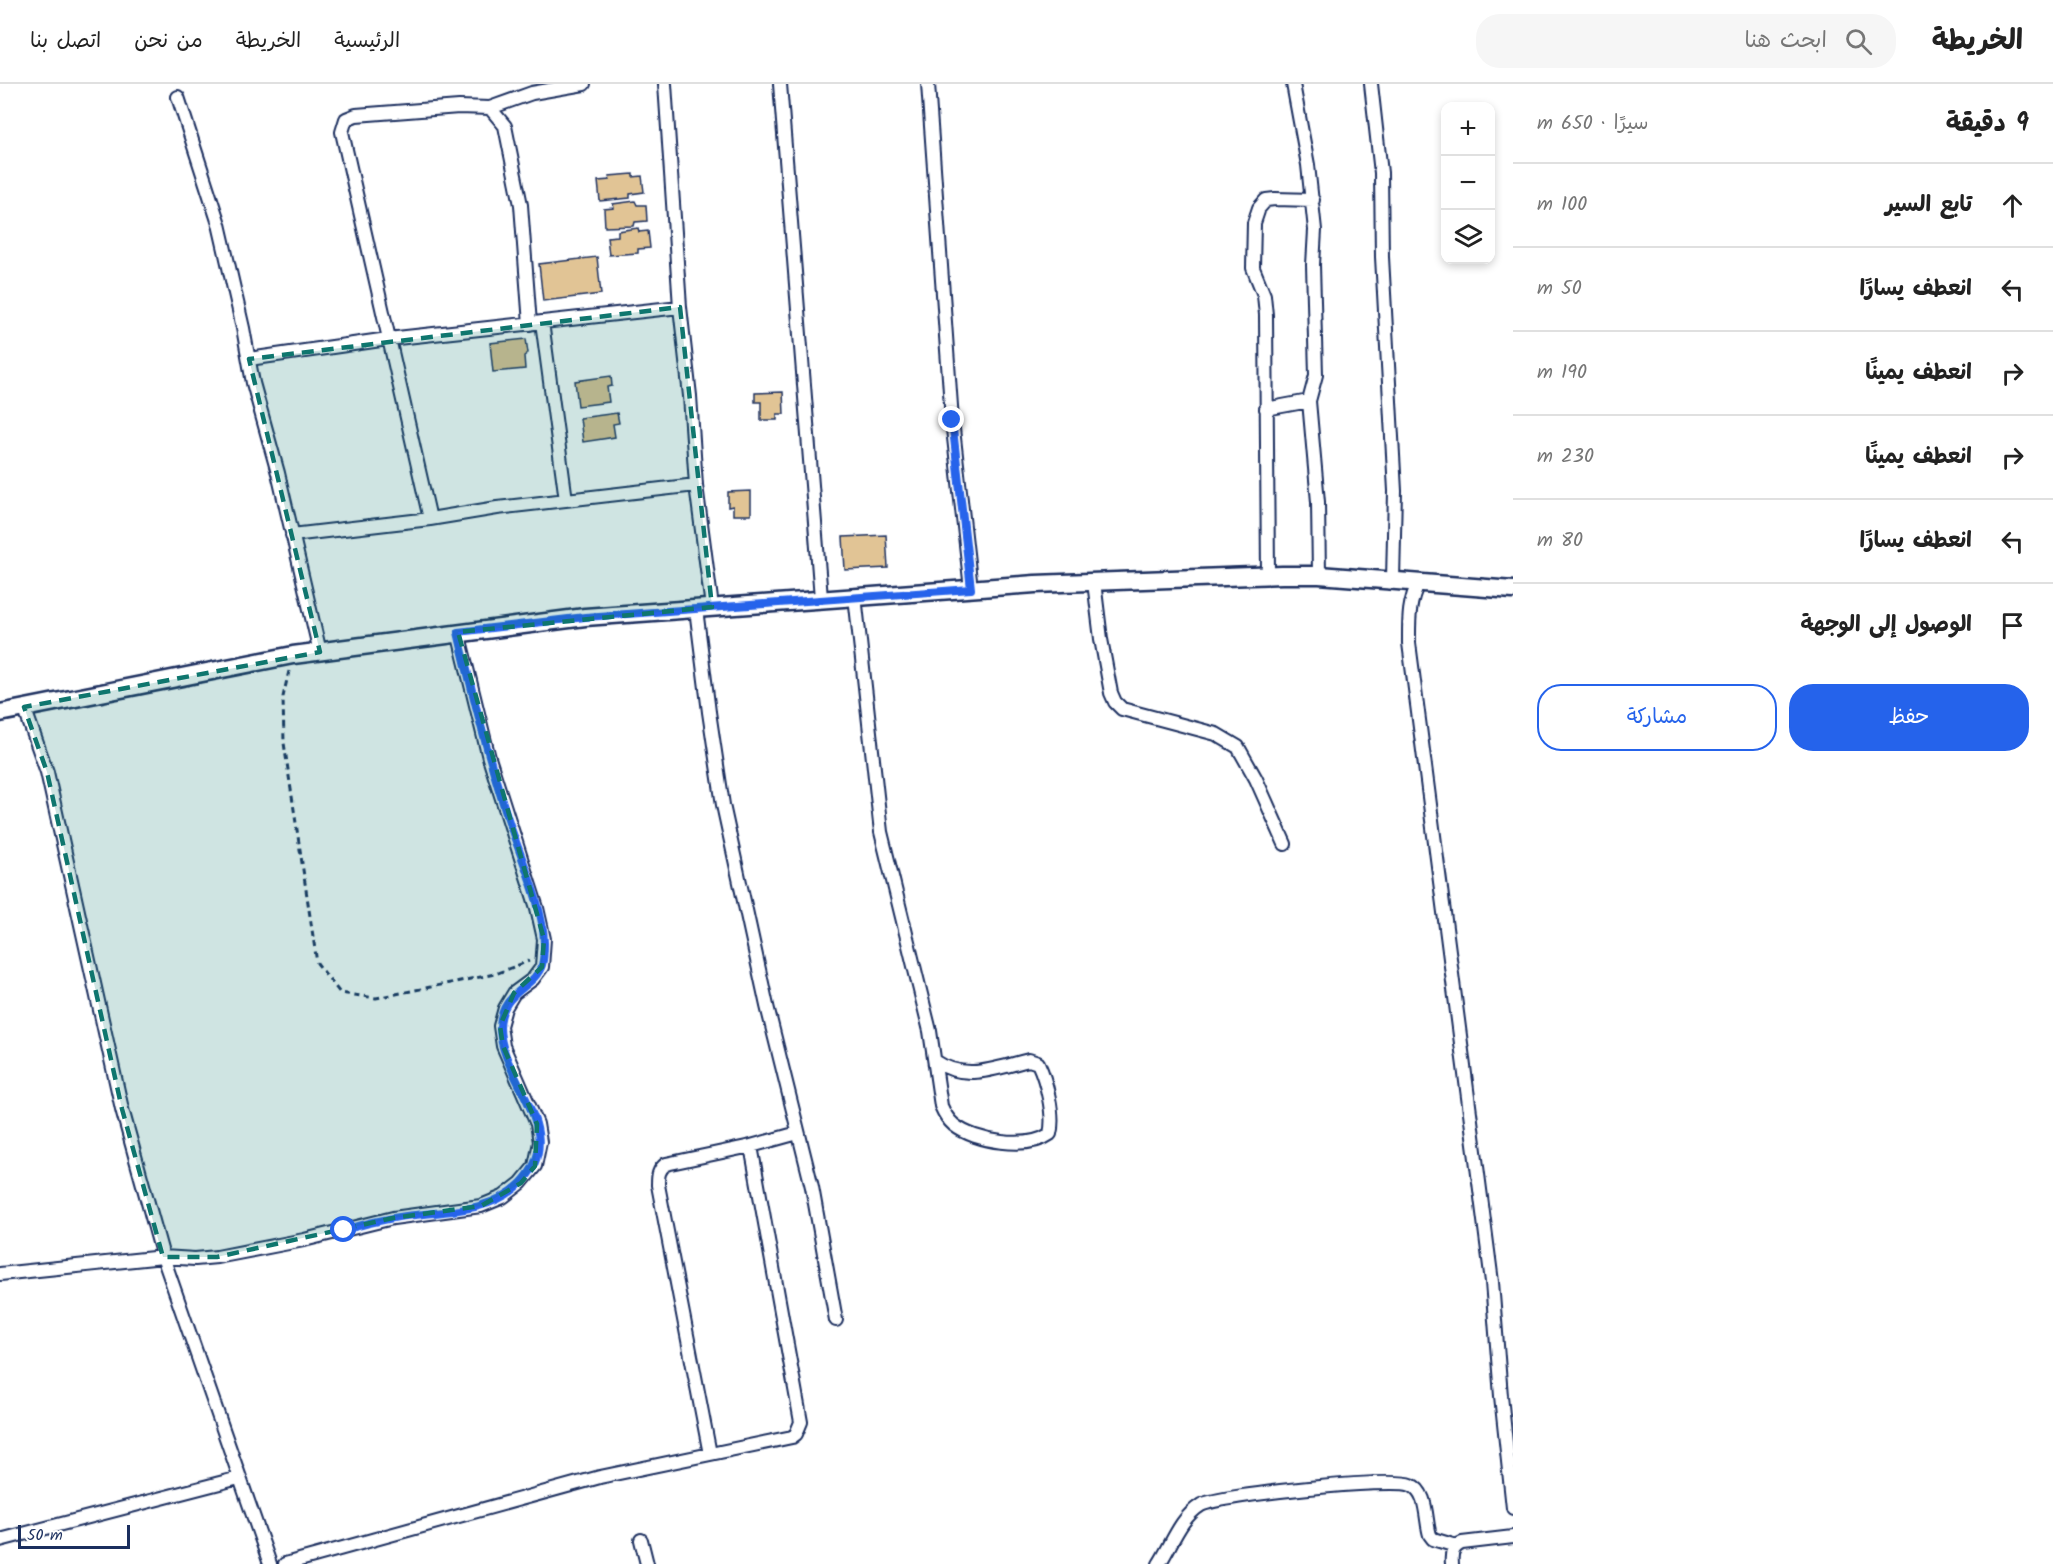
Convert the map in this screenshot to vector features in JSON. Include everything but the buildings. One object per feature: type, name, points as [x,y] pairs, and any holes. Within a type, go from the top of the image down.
[{"type":"main road","points":[[0,712],[293,655],[585,617],[821,598],[1094,582],[1268,575],[1319,575],[1513,590]]},
{"type":"street","points":[[430,519],[342,132],[345,119],[356,115],[402,111],[459,107],[490,108],[532,93],[584,84]]},
{"type":"street","points":[[665,84],[680,307],[690,396],[713,742],[723,805],[767,1006],[812,1187],[836,1320]]},
{"type":"street","points":[[780,84],[821,598]]},
{"type":"street","points":[[928,84],[952,420],[971,589]]},
{"type":"street","points":[[1293,84],[1312,200],[1316,375],[1308,401],[1318,502],[1319,575]]},
{"type":"street","points":[[1371,84],[1381,173],[1382,257],[1395,491],[1393,580]]},
{"type":"street","points":[[178,97],[219,225],[253,383],[278,473],[320,652]]},
{"type":"street","points":[[490,108],[505,126],[521,205],[536,323],[566,500]]},
{"type":"street","points":[[1268,575],[1266,315],[1264,295],[1253,268],[1254,223],[1259,208],[1266,201],[1275,199],[1312,200]]},
{"type":"street","points":[[249,359],[388,339],[680,307]]},
{"type":"street","points":[[1266,409],[1308,401]]},
{"type":"street","points":[[292,535],[696,485]]},
{"type":"street","points":[[1094,582],[1101,639],[1111,693],[1115,702],[1122,709],[1134,713],[1216,734],[1238,747],[1256,779],[1285,844]]},
{"type":"street","points":[[1419,582],[1412,594],[1410,605],[1409,643],[1491,1270],[1513,1508]]},
{"type":"street","points":[[855,596],[881,832],[930,1031],[941,1106],[946,1117],[955,1126],[998,1142],[1017,1143],[1039,1140],[1050,1134],[1050,1109],[1045,1078],[1038,1063],[1029,1060],[971,1073],[959,1073],[935,1061]]},
{"type":"street","points":[[0,1274],[164,1257],[195,1259],[217,1257],[304,1240],[393,1218],[481,1206],[503,1197],[521,1183],[535,1166],[540,1142],[537,1124],[503,1046],[500,1026],[505,1008],[514,993],[533,979],[542,967],[544,939],[537,908],[489,758],[458,632]]},
{"type":"street","points":[[24,707],[47,772],[122,1109],[164,1257],[270,1564]]},
{"type":"street","points":[[710,1454],[658,1176],[660,1169],[666,1164],[751,1146],[798,1133]]},
{"type":"street","points":[[285,1564],[600,1477],[792,1437],[800,1430],[801,1422],[751,1146]]},
{"type":"street","points":[[0,1540],[239,1478]]},
{"type":"street","points":[[1159,1564],[1190,1513],[1203,1504],[1236,1496],[1376,1483],[1411,1485],[1418,1490],[1422,1497],[1430,1535],[1433,1539],[1456,1546]]},
{"type":"street","points":[[1452,1564],[1453,1551],[1462,1543],[1513,1536]]},
{"type":"street","points":[[641,1540],[647,1564]]},
{"type":"path","points":[[293,655],[283,697],[284,743],[317,963],[340,993],[375,998],[495,974],[544,956]]},
{"type":"highlighted area","points":[[680,307],[712,607],[458,632],[544,939],[542,967],[514,993],[500,1026],[503,1046],[537,1124],[535,1166],[521,1183],[481,1206],[393,1218],[217,1257],[163,1257],[122,1109],[47,772],[24,707],[320,652],[249,359]]},
{"type":"route","points":[[344,1230],[393,1218],[481,1206],[503,1197],[521,1183],[535,1166],[540,1142],[537,1124],[503,1046],[500,1026],[505,1008],[514,993],[533,979],[542,967],[544,939],[524,862],[510,827],[489,758],[458,632],[585,617],[971,589],[952,420]]}]
